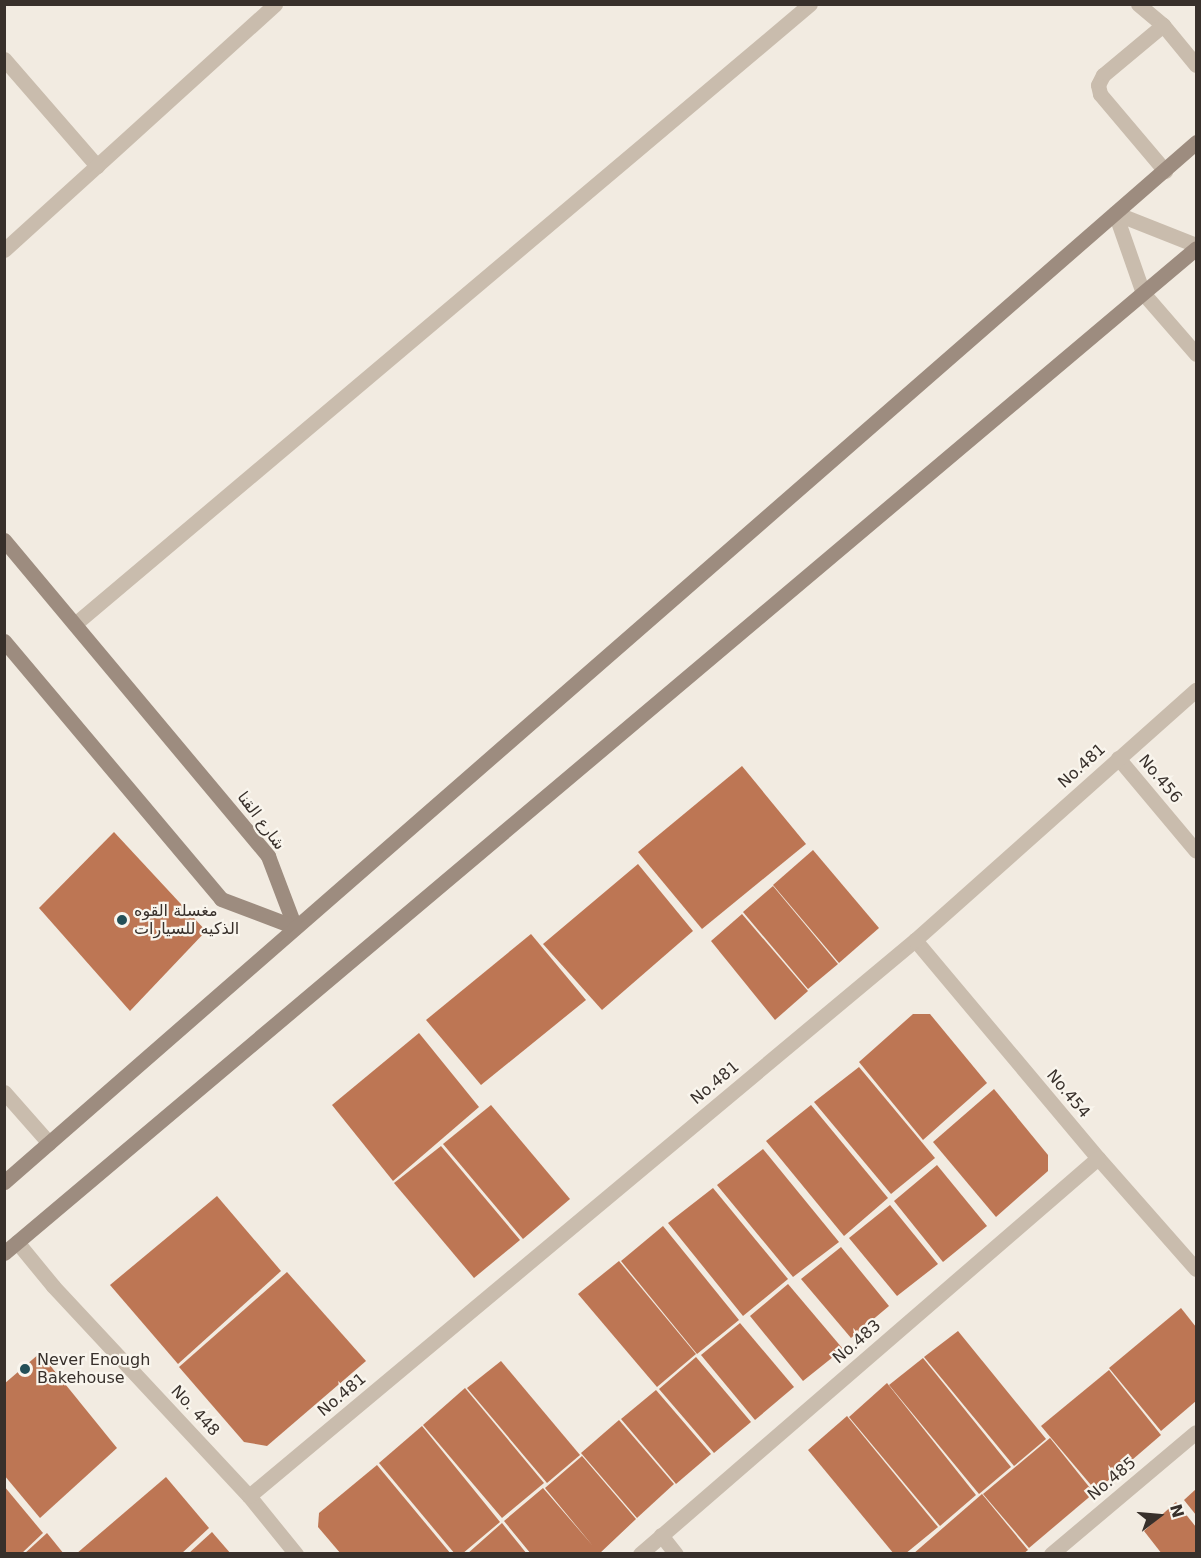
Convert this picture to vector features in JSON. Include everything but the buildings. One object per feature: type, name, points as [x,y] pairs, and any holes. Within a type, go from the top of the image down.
[{"type":"street","points":[[4,250],[275,4]]},
{"type":"street","points":[[76,623],[810,4]]},
{"type":"street","points":[[1138,4],[1163,25],[1197,65]]},
{"type":"street","points":[[1163,25],[1103,75],[1098,85],[1100,94],[1165,171]]},
{"type":"street","points":[[4,59],[97,166]]},
{"type":"street","points":[[4,1182],[1197,142]]},
{"type":"street","points":[[4,1253],[1197,246],[1115,213]]},
{"type":"street","points":[[1115,213],[1143,293],[1197,354]]},
{"type":"street","name":"شارع القنا","points":[[4,540],[76,623],[268,856],[296,927]]},
{"type":"street","points":[[4,641],[221,899],[296,927]]},
{"type":"street","name":"No.481","points":[[249,1496],[915,940],[1197,690]]},
{"type":"street","name":"No.456","points":[[1118,758],[1197,851]]},
{"type":"street","name":"No.454","points":[[915,940],[1098,1158],[1197,1269]]},
{"type":"street","points":[[4,1092],[49,1143]]},
{"type":"street","name":"No.483","points":[[640,1554],[1098,1158]]},
{"type":"street","name":"No. 448","points":[[17,1242],[53,1286],[249,1496],[297,1554]]},
{"type":"street","name":"No.485","points":[[1051,1554],[1197,1431]]},
{"type":"street","points":[[661,1536],[676,1554]]},
{"type":"place","name":"مغسلة القوه الذكيه للسيارات","points":[[122,920]]},
{"type":"place","name":"Never Enough Bakehouse","points":[[25,1369]]}]
